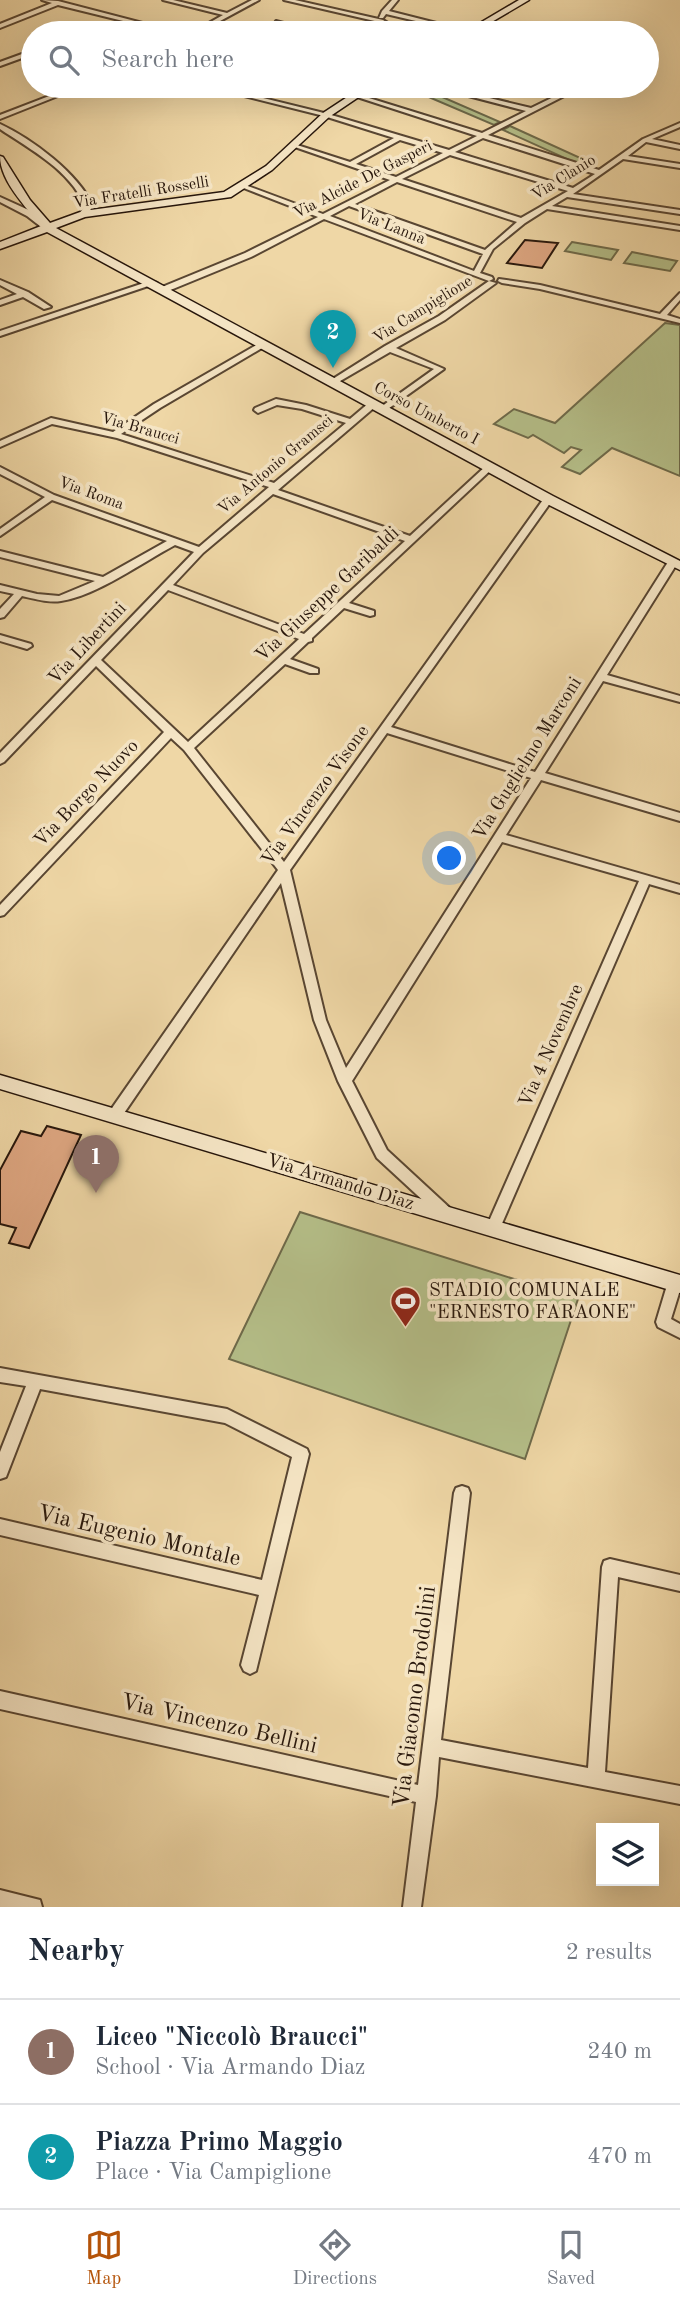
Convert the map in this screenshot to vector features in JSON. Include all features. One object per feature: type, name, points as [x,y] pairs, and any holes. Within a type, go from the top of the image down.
[{"type":"main road","points":[[489,21],[525,0]]},
{"type":"main road","name":"Via Fratelli Rosselli","points":[[0,246],[83,214],[213,198],[243,186],[295,146],[326,115],[349,98]]},
{"type":"main road","name":"Corso Umberto I","points":[[0,159],[26,201],[48,228],[548,499],[677,564]]},
{"type":"main road","name":"Via Armando Diaz","points":[[0,1082],[677,1283]]},
{"type":"street","points":[[45,0],[130,21]]},
{"type":"street","points":[[0,26],[65,0]]},
{"type":"street","points":[[166,0],[229,15]]},
{"type":"street","points":[[217,21],[256,0]]},
{"type":"street","points":[[287,0],[381,21],[384,12],[396,0]]},
{"type":"street","points":[[384,12],[420,21]]},
{"type":"street","points":[[0,64],[21,56]]},
{"type":"street","points":[[0,117],[49,98]]},
{"type":"street","points":[[256,98],[400,137],[570,193],[680,212]]},
{"type":"street","points":[[384,98],[481,136],[600,173]]},
{"type":"street","points":[[482,98],[531,110]]},
{"type":"street","name":"Via Alcide De Gasperi","points":[[0,334],[51,310],[159,286],[248,255],[556,98]]},
{"type":"street","name":"Via Clanio","points":[[477,272],[488,253],[522,221],[570,193],[645,140],[680,125]]},
{"type":"street","points":[[0,126],[65,173],[86,195],[89,206],[83,214]]},
{"type":"street","points":[[351,164],[400,137]]},
{"type":"street","points":[[645,140],[680,147]]},
{"type":"street","points":[[295,146],[522,221]]},
{"type":"street","points":[[621,156],[680,166]]},
{"type":"street","name":"Via Lanna","points":[[243,186],[443,262],[477,272],[491,281]]},
{"type":"street","points":[[0,199],[30,214],[48,228]]},
{"type":"street","points":[[349,204],[488,253]]},
{"type":"street","points":[[545,207],[680,228]]},
{"type":"street","points":[[491,281],[540,286],[680,321]]},
{"type":"street","name":"Via Campiglione","points":[[332,382],[442,318],[491,281]]},
{"type":"street","points":[[0,282],[51,310]]},
{"type":"street","points":[[0,303],[25,294]]},
{"type":"street","points":[[662,317],[680,295]]},
{"type":"street","points":[[114,435],[157,405],[263,345]]},
{"type":"street","name":"Via Antonio Gramsci","points":[[200,551],[352,422],[440,369],[388,348]]},
{"type":"street","points":[[258,410],[276,402],[352,422]]},
{"type":"street","name":"Via Braucci","points":[[0,444],[51,421],[114,435],[272,488],[412,540]]},
{"type":"street","name":"Via Giuseppe Garibaldi","points":[[188,748],[490,467]]},
{"type":"street","name":"Via Roma","points":[[0,470],[51,497],[200,551]]},
{"type":"street","points":[[0,533],[51,497]]},
{"type":"street","name":"Via Vincenzo Visone","points":[[115,1115],[284,870],[548,499]]},
{"type":"street","points":[[0,588],[59,598],[71,596],[175,541]]},
{"type":"street","name":"Via Libertini","points":[[0,760],[6,748],[96,661],[200,551]]},
{"type":"street","points":[[0,554],[102,580]]},
{"type":"street","name":"Via Guglielmo Marconi","points":[[345,1081],[538,775],[677,564]]},
{"type":"street","points":[[167,586],[308,639]]},
{"type":"street","points":[[0,615],[21,593]]},
{"type":"street","points":[[344,605],[370,613]]},
{"type":"street","points":[[0,638],[27,646]]},
{"type":"street","points":[[285,660],[314,671]]},
{"type":"street","points":[[96,661],[188,748],[284,870],[320,1020],[345,1081],[382,1154],[448,1214]]},
{"type":"street","points":[[601,677],[680,699]]},
{"type":"street","points":[[386,729],[527,774],[680,817]]},
{"type":"street","name":"Via Borgo Nuovo","points":[[0,912],[171,732]]},
{"type":"street","points":[[500,836],[680,888]]},
{"type":"street","name":"Via 4 Novembre","points":[[493,1228],[646,880]]},
{"type":"street","points":[[677,1283],[663,1322],[680,1332]]},
{"type":"street","points":[[0,1375],[227,1416],[301,1454],[250,1665]]},
{"type":"street","points":[[0,1472],[36,1381]]},
{"type":"street","name":"Via Giacomo Brodolini","points":[[412,1907],[463,1493]]},
{"type":"street","name":"Via Eugenio Montale","points":[[0,1527],[267,1589]]},
{"type":"street","points":[[596,1779],[610,1567],[680,1583]]},
{"type":"street","name":"Via Vincenzo Bellini","points":[[0,1700],[427,1796]]},
{"type":"street","points":[[432,1747],[680,1795]]},
{"type":"street","points":[[0,1899],[33,1907]]},
{"type":"green space","points":[[431,98],[445,98],[500,122],[494,125]]},
{"type":"green space","points":[[510,126],[587,161],[580,165],[503,130]]},
{"type":"green space","points":[[572,242],[618,250],[611,260],[565,251]]},
{"type":"green space","points":[[632,252],[677,261],[670,271],[624,263]]},
{"type":"green space","points":[[665,323],[680,325],[680,476],[612,448],[580,474],[562,467],[581,450],[571,447],[564,453],[533,435],[528,438],[494,424],[514,409],[555,423]]},
{"type":"green space","name":"STADIO COMUNALE \"ERNESTO FARAONE\"","points":[[300,1212],[578,1299],[525,1459],[229,1359]]},
{"type":"building","points":[[525,240],[558,243],[542,268],[507,263]]},
{"type":"building","points":[[47,1126],[81,1135],[29,1248],[9,1243],[16,1228],[0,1224],[0,1170],[21,1131],[41,1136]]},
{"type":"place","name":"Piazza Primo Maggio","points":[[333,368]]},
{"type":"place","name":"Liceo \"Niccolò Braucci\"","points":[[96,1193]]},
{"type":"place","name":"STADIO COMUNALE \"ERNESTO FARAONE\"","points":[[406,1329]]}]
